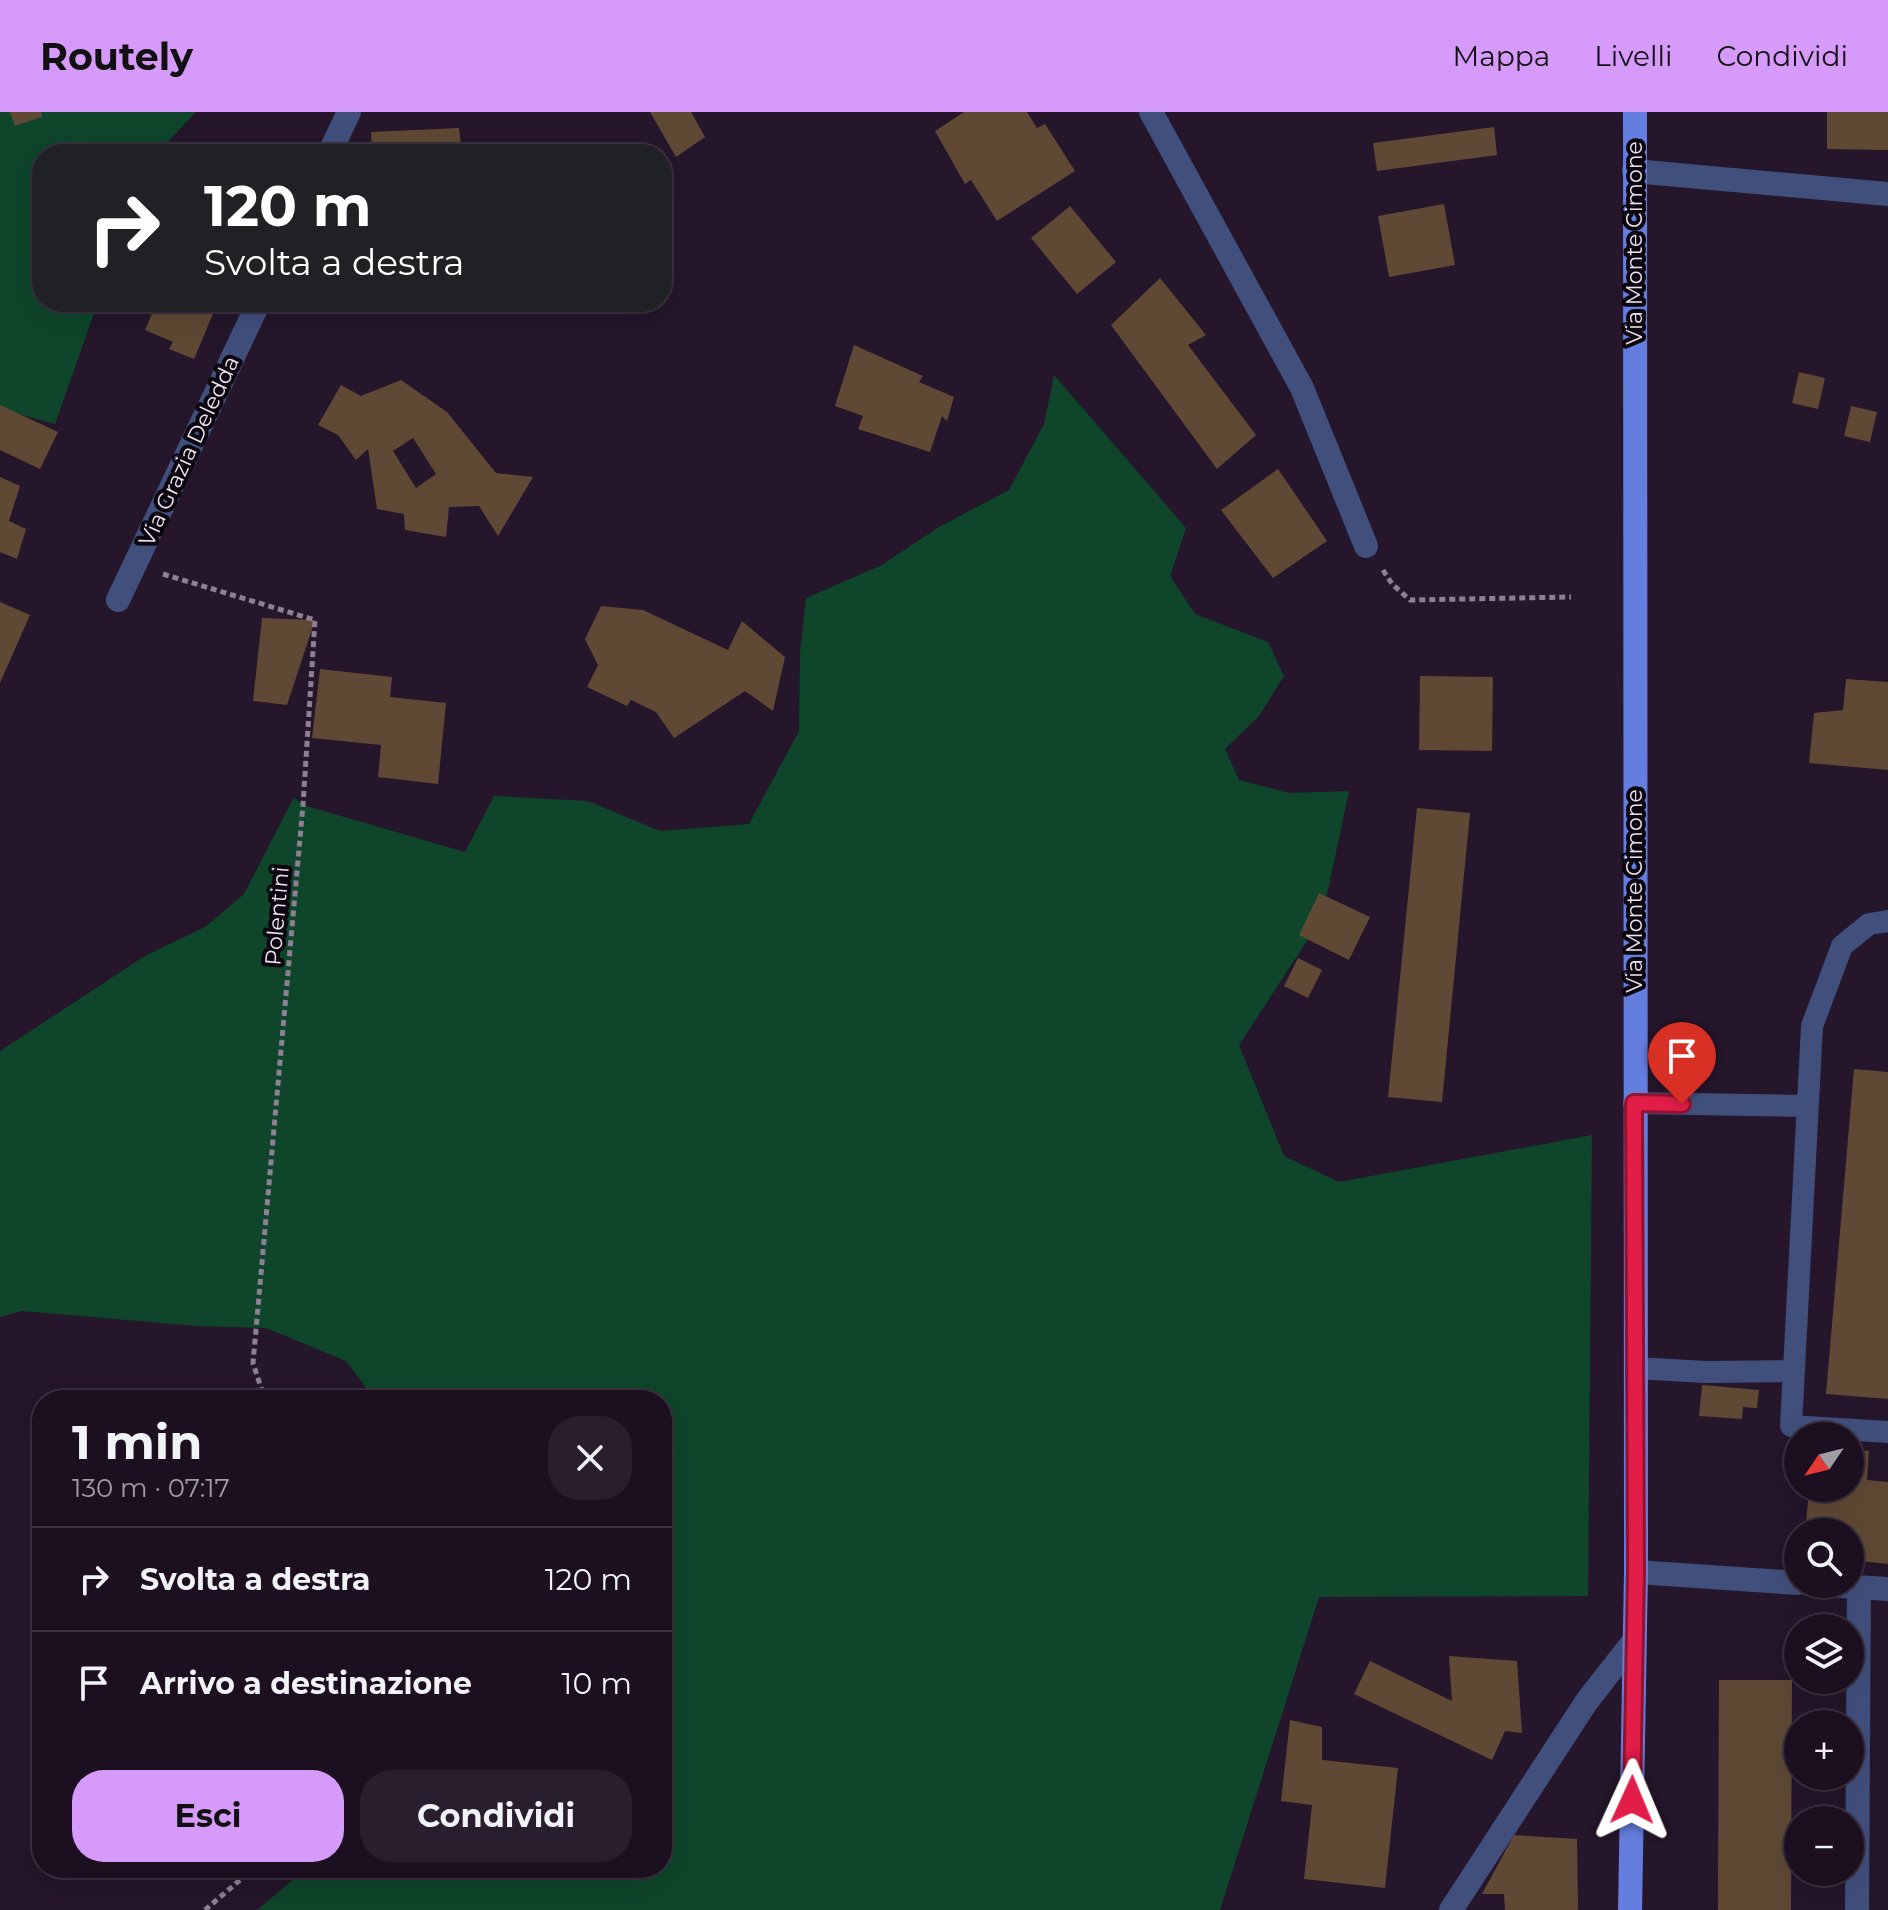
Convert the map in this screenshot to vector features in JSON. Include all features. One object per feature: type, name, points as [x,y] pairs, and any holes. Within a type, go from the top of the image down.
[{"type":"main road","name":"Via Monte Cimone","points":[[1630,1910],[1636,1572],[1635,112]]},
{"type":"street","points":[[334,144],[349,112]]},
{"type":"street","points":[[1151,112],[1302,388],[1366,546]]},
{"type":"street","points":[[1634,171],[1888,194]]},
{"type":"street","name":"Via Grazia Deledda","points":[[118,600],[254,312]]},
{"type":"street","points":[[1636,1572],[1784,1582]]},
{"type":"street","points":[[1864,1587],[1888,1589]]},
{"type":"street","points":[[1857,1910],[1859,1598]]},
{"type":"street","points":[[1451,1910],[1587,1701],[1634,1641]]},
{"type":"lane","points":[[1888,921],[1869,924],[1842,946],[1812,1026],[1791,1426],[1888,1432]]},
{"type":"lane","points":[[1634,1103],[1807,1106]]},
{"type":"lane","points":[[1635,1368],[1706,1372],[1793,1371]]},
{"type":"path","points":[[1366,546],[1392,584],[1410,600],[1571,597]]},
{"type":"path","name":"Polentini","points":[[134,566],[315,620],[303,805],[253,1363],[262,1390]]},
{"type":"path","points":[[205,1910],[242,1878]]},
{"type":"green space","points":[[0,112],[196,112],[166,144],[32,144],[32,312],[94,312],[55,424],[0,409]]},
{"type":"green space","points":[[1054,375],[1186,528],[1170,576],[1195,614],[1268,642],[1284,676],[1259,716],[1225,749],[1239,780],[1289,793],[1349,791],[1322,918],[1239,1045],[1284,1156],[1339,1182],[1592,1135],[1588,1596],[1319,1597],[1220,1910],[257,1910],[295,1878],[672,1878],[672,1390],[368,1390],[346,1361],[266,1328],[197,1326],[22,1311],[0,1317],[0,1051],[145,956],[205,927],[244,894],[294,797],[303,805],[465,852],[494,796],[588,801],[660,831],[749,824],[799,731],[800,653],[806,598],[880,566],[939,527],[1009,490],[1044,424]]},
{"type":"building","points":[[10,112],[41,112],[42,117],[15,126]]},
{"type":"building","points":[[650,112],[691,112],[705,137],[676,157],[672,144],[668,144]]},
{"type":"building","points":[[964,112],[1027,112],[1037,128],[1045,124],[1075,171],[997,221],[971,180],[965,184],[935,131]]},
{"type":"building","points":[[1827,112],[1888,112],[1888,150],[1827,149]]},
{"type":"building","points":[[1494,127],[1497,155],[1377,171],[1373,143]]},
{"type":"building","points":[[459,128],[461,144],[372,144],[371,132]]},
{"type":"building","points":[[1444,204],[1455,265],[1389,277],[1378,216]]},
{"type":"building","points":[[1070,206],[1116,262],[1077,294],[1031,238]]},
{"type":"building","points":[[1160,278],[1206,335],[1188,345],[1256,435],[1217,469],[1111,325]]},
{"type":"building","points":[[153,312],[214,312],[194,359],[169,349],[173,342],[145,330]]},
{"type":"building","points":[[854,345],[923,376],[919,382],[954,397],[947,421],[942,416],[930,452],[858,429],[863,416],[835,406]]},
{"type":"building","points":[[1799,372],[1825,378],[1818,409],[1792,403]]},
{"type":"building","points":[[401,380],[447,412],[496,473],[533,477],[498,536],[479,506],[449,507],[446,537],[405,530],[404,514],[377,509],[368,449],[356,460],[338,435],[318,425],[341,385],[361,396]],"holes":[[[413,438],[436,474],[416,488],[393,451]]]},
{"type":"building","points":[[0,405],[58,432],[40,469],[0,450]]},
{"type":"building","points":[[1851,406],[1877,412],[1870,442],[1844,436]]},
{"type":"building","points":[[1278,469],[1327,541],[1273,578],[1221,510]]},
{"type":"building","points":[[0,477],[20,486],[9,521],[26,529],[17,559],[0,552]]},
{"type":"building","points":[[0,602],[30,615],[0,683]]},
{"type":"building","points":[[601,606],[643,610],[728,650],[742,621],[785,657],[773,711],[745,691],[674,738],[656,712],[631,700],[627,706],[587,687],[598,665],[585,639]]},
{"type":"building","points":[[262,618],[315,620],[287,705],[253,701]]},
{"type":"building","points":[[320,669],[392,677],[390,697],[446,703],[438,784],[378,777],[381,745],[312,738]]},
{"type":"building","points":[[1420,676],[1493,677],[1492,751],[1419,750]]},
{"type":"building","points":[[1846,679],[1888,682],[1888,770],[1809,763],[1814,713],[1843,710]]},
{"type":"building","points":[[1417,808],[1470,813],[1442,1102],[1388,1097]]},
{"type":"building","points":[[1319,893],[1370,917],[1349,960],[1299,935]]},
{"type":"building","points":[[1298,958],[1322,970],[1308,998],[1284,986]]},
{"type":"building","points":[[1854,1069],[1888,1072],[1888,1399],[1826,1394]]},
{"type":"building","points":[[1702,1385],[1759,1390],[1757,1408],[1743,1407],[1742,1419],[1699,1416]]},
{"type":"building","points":[[1864,1451],[1869,1451],[1867,1480],[1888,1482],[1888,1564],[1864,1561],[1864,1518],[1807,1518],[1808,1502],[1864,1502]]},
{"type":"building","points":[[1449,1656],[1517,1661],[1522,1733],[1505,1731],[1492,1760],[1354,1694],[1370,1661],[1452,1701]]},
{"type":"building","points":[[1719,1680],[1784,1680],[1784,1694],[1792,1694],[1792,1710],[1784,1710],[1784,1790],[1792,1790],[1791,1806],[1784,1806],[1784,1886],[1791,1886],[1791,1910],[1718,1910]]},
{"type":"building","points":[[1290,1720],[1322,1727],[1322,1760],[1398,1768],[1385,1888],[1304,1879],[1312,1805],[1281,1801]]},
{"type":"building","points":[[1514,1835],[1577,1839],[1578,1910],[1505,1910],[1504,1894],[1482,1894]]},
{"type":"route","points":[[1632,1800],[1636,1572],[1634,1103],[1682,1104]]}]
